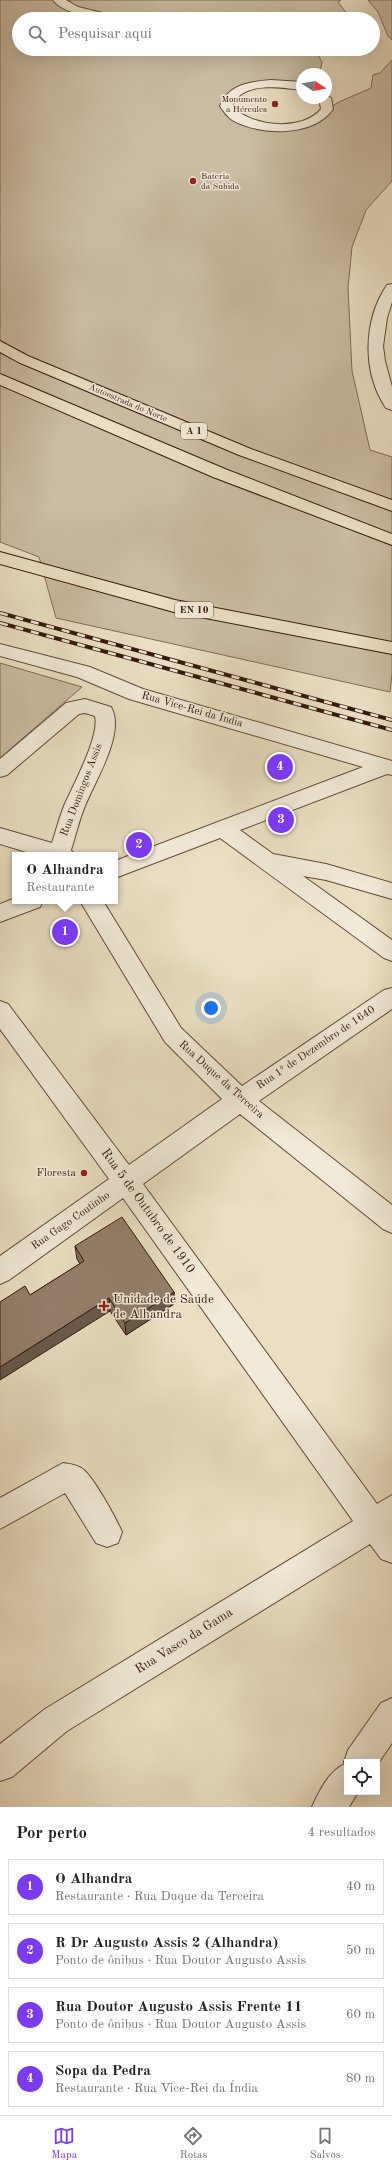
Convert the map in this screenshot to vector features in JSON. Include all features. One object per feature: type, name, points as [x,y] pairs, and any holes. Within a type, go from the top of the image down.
[{"type":"main road","name":"Autoestrada do Norte","points":[[0,346],[23,359],[245,452],[392,506]]},
{"type":"main road","points":[[0,379],[219,474],[392,540]]},
{"type":"main road","name":"EN 10","points":[[0,558],[174,606],[392,648]]},
{"type":"street","points":[[58,0],[74,9],[86,12]]},
{"type":"street","points":[[296,85],[279,83],[255,85],[237,91],[230,96],[226,106],[233,116],[249,123],[271,127],[288,127],[305,124],[319,118],[328,109],[328,104]]},
{"type":"street","points":[[390,394],[376,359],[375,340],[378,319],[392,288]]},
{"type":"street","name":"Rua Vice-Rei da Índia","points":[[0,650],[83,672],[136,694],[389,767]]},
{"type":"street","name":"Rua Domingos Assis","points":[[0,770],[73,708],[85,706],[104,712],[107,720],[98,754],[74,807],[62,852]]},
{"type":"street","points":[[118,869],[389,767]]},
{"type":"street","points":[[224,830],[392,952]]},
{"type":"street","points":[[0,836],[54,852]]},
{"type":"street","points":[[268,861],[326,872],[392,891]]},
{"type":"street","points":[[0,913],[24,904]]},
{"type":"street","name":"Rua Duque da Terceira","points":[[93,904],[173,1036],[240,1100],[392,1222]]},
{"type":"street","name":"Rua 1º de Dezembro de 1640","points":[[240,1100],[392,997]]},
{"type":"street","name":"Rua 5 de Outubro de 1910","points":[[0,1011],[127,1181],[290,1408],[333,1471],[383,1518],[392,1548]]},
{"type":"street","name":"Rua Gago Coutinho","points":[[0,1271],[240,1100]]},
{"type":"street","points":[[0,1514],[62,1478],[68,1478],[76,1483],[107,1532]]},
{"type":"street","name":"Rua Vasco da Gama","points":[[0,1764],[56,1720],[383,1518]]},
{"type":"street","points":[[362,1759],[392,1714]]},
{"type":"street","points":[[329,1807],[344,1784]]},
{"type":"shaded area","points":[[0,0],[341,0],[338,2],[346,12],[12,12],[12,56],[318,56],[322,62],[321,68],[296,68],[296,86],[245,88],[226,106],[249,123],[300,125],[339,102],[371,88],[373,75],[380,73],[392,60],[392,181],[366,210],[352,247],[348,288],[352,371],[370,450],[392,457],[392,674],[390,692],[56,618],[39,557],[0,542]]},
{"type":"shaded area","points":[[368,0],[392,0],[392,40],[388,36],[380,17],[380,12],[378,12]]},
{"type":"shaded area","points":[[0,663],[82,687],[0,758]]},
{"type":"building","name":"Unidade de Saúde de Alhandra","points":[[122,1217],[174,1292],[125,1323],[109,1298],[0,1367],[0,1302],[25,1286],[30,1295],[84,1261],[75,1246]]},
{"type":"railway","points":[[0,613],[392,720]]},
{"type":"railway","points":[[0,623],[392,730]]},
{"type":"place","name":"Monumento a Hércules","points":[[275,104]]},
{"type":"place","name":"Bateria da Subida","points":[[193,181]]},
{"type":"place","name":"Sopa da Pedra","points":[[280,767]]},
{"type":"place","name":"Rua Doutor Augusto Assis Frente 11","points":[[281,820]]},
{"type":"place","name":"R Dr Augusto Assis 2 (Alhandra)","points":[[139,845]]},
{"type":"place","name":"O Alhandra","points":[[65,932]]},
{"type":"place","name":"Floresta","points":[[84,1173]]},
{"type":"place","name":"Unidade de Saúde de Alhandra","points":[[104,1306]]}]
